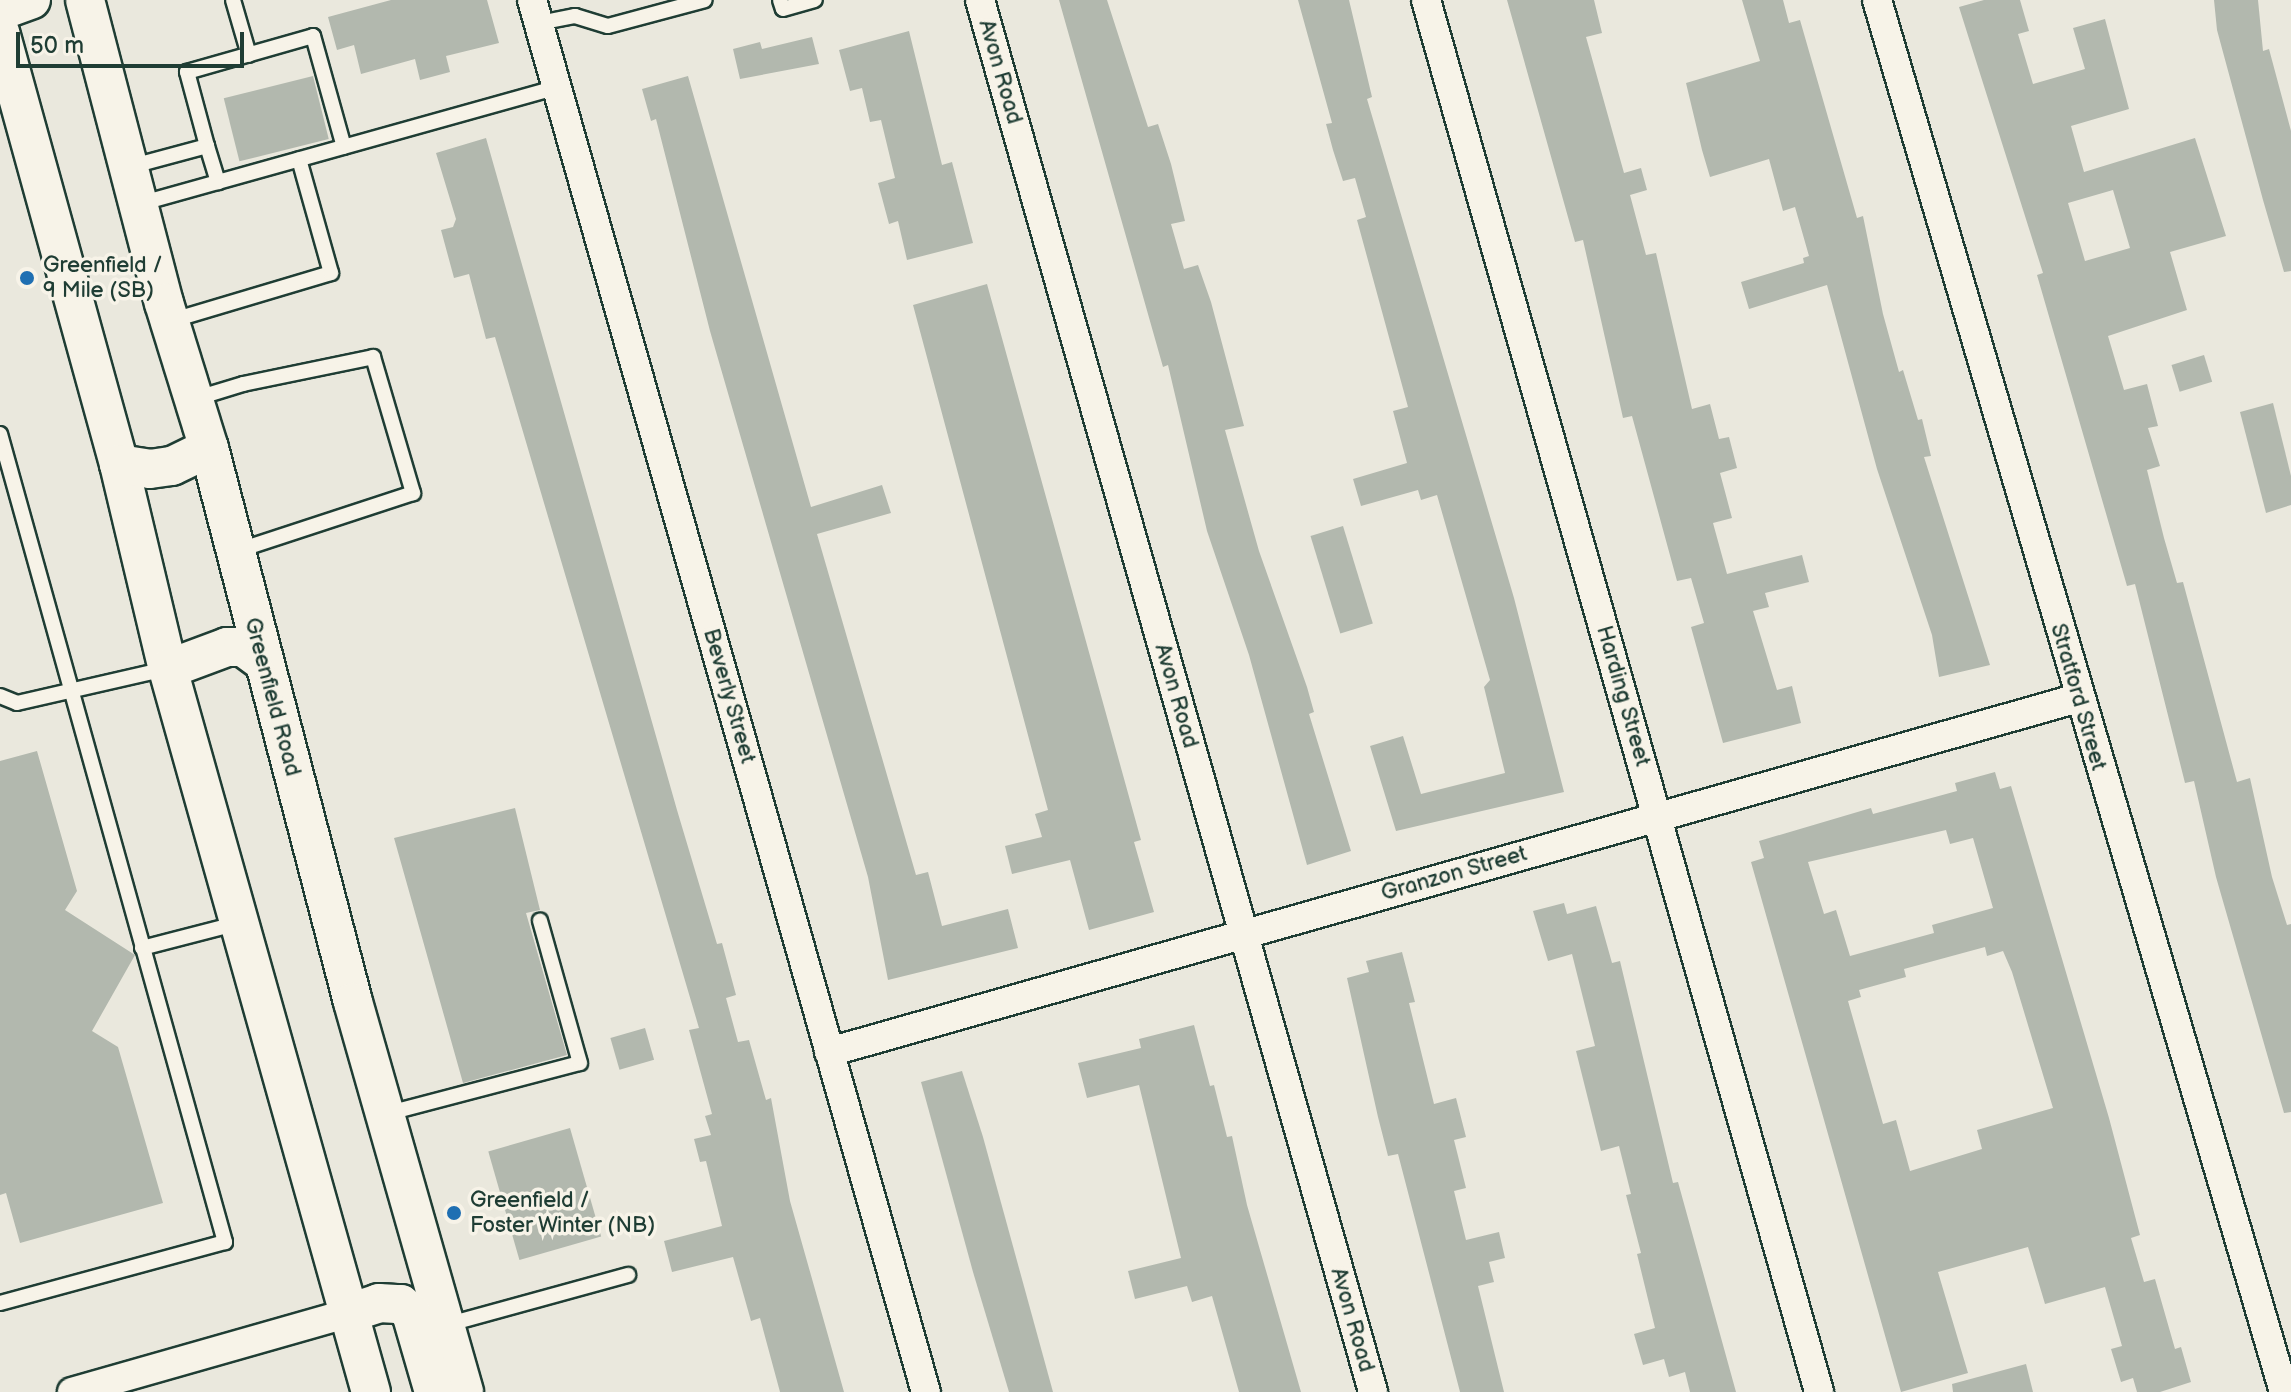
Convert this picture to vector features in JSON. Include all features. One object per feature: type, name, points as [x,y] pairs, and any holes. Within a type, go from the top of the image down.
[{"type":"main road","points":[[0,11],[31,0]]},
{"type":"main road","name":"Greenfield Road","points":[[85,0],[170,321],[209,448],[262,661],[464,1392]]},
{"type":"main road","points":[[0,32],[119,464],[168,669],[371,1392]]},
{"type":"main road","points":[[119,464],[150,469],[172,466],[209,448]]},
{"type":"main road","points":[[168,669],[227,647],[243,647],[262,661]]},
{"type":"main road","points":[[349,1313],[379,1303],[401,1304],[411,1313],[434,1392]]},
{"type":"street","name":"Avon Road","points":[[980,0],[1373,1392]]},
{"type":"street","name":"Harding Street","points":[[1426,0],[1819,1392]]},
{"type":"street","name":"Stratford Street","points":[[1877,0],[2078,698],[2284,1392]]},
{"type":"street","name":"Beverly Street","points":[[536,12],[926,1392]]},
{"type":"street","name":"Granzon Street","points":[[829,1052],[2078,698]]},
{"type":"street","points":[[72,1392],[349,1313]]},
{"type":"lane","points":[[233,0],[249,55]]},
{"type":"lane","points":[[536,12],[575,16],[608,26],[705,0]]},
{"type":"lane","points":[[780,0],[783,9],[815,0]]},
{"type":"lane","points":[[218,182],[187,72],[313,36],[344,147]]},
{"type":"lane","points":[[138,204],[559,87]]},
{"type":"lane","points":[[129,167],[207,146]]},
{"type":"lane","points":[[170,321],[331,273],[299,159]]},
{"type":"lane","points":[[194,399],[243,384],[373,357],[413,493],[233,552]]},
{"type":"lane","points":[[0,434],[225,1242],[0,1303]]},
{"type":"lane","points":[[0,696],[17,703],[168,669]]},
{"type":"lane","points":[[389,1113],[580,1063],[540,921]]},
{"type":"lane","points":[[142,948],[239,923]]},
{"type":"lane","points":[[446,1325],[628,1275]]},
{"type":"building","points":[[391,0],[487,0],[499,43],[446,56],[450,72],[420,80],[415,59],[361,74],[354,45],[337,50],[328,17]]},
{"type":"building","points":[[1059,0],[1107,0],[1148,127],[1158,124],[1171,164],[1185,221],[1171,224],[1184,269],[1198,265],[1211,302],[1244,426],[1225,430],[1259,551],[1307,687],[1314,712],[1309,714],[1351,851],[1307,865],[1249,655],[1207,531],[1168,365],[1163,367]]},
{"type":"building","points":[[1298,0],[1349,0],[1372,97],[1367,99],[1514,598],[1564,792],[1396,831],[1370,746],[1403,736],[1421,794],[1505,773],[1484,687],[1490,680],[1437,495],[1421,500],[1418,490],[1361,506],[1353,479],[1407,463],[1393,411],[1408,407],[1357,220],[1366,217],[1355,178],[1343,181],[1333,150],[1326,124],[1332,123]]},
{"type":"building","points":[[1507,0],[1594,0],[1602,33],[1586,37],[1624,173],[1641,168],[1647,190],[1630,195],[1646,255],[1656,253],[1692,409],[1710,404],[1719,439],[1729,437],[1737,468],[1720,473],[1732,518],[1713,523],[1727,574],[1802,555],[1809,582],[1765,593],[1769,607],[1753,611],[1777,690],[1792,686],[1801,723],[1723,743],[1691,627],[1704,623],[1691,578],[1677,581],[1632,416],[1623,418],[1583,240],[1575,242]]},
{"type":"building","points":[[1742,0],[1783,0],[1789,23],[1800,20],[1857,218],[1863,216],[1883,314],[1899,372],[1903,370],[1918,420],[1922,419],[1931,456],[1924,457],[1990,665],[1939,677],[1932,635],[1877,469],[1827,285],[1749,309],[1741,282],[1804,263],[1803,258],[1809,256],[1795,207],[1783,211],[1769,159],[1710,177],[1702,150],[1686,83],[1760,61]]},
{"type":"building","points":[[1984,0],[2020,0],[2029,31],[2018,34],[2033,84],[2085,69],[2073,28],[2105,19],[2129,109],[2071,126],[2084,172],[2195,138],[2226,236],[2170,252],[2187,310],[2108,336],[2124,390],[2147,384],[2158,426],[2148,428],[2160,466],[2147,470],[2164,538],[2177,583],[2183,582],[2237,782],[2250,778],[2272,877],[2287,925],[2291,924],[2291,1112],[2284,1113],[2216,877],[2194,781],[2185,783],[2135,584],[2127,586],[2037,275],[2043,273],[1959,7]],"holes":[[[2113,190],[2130,248],[2085,261],[2068,203]]]},
{"type":"building","points":[[2214,0],[2258,0],[2263,51],[2269,49],[2291,131],[2291,271],[2284,272],[2263,200],[2217,30]]},
{"type":"building","points":[[909,31],[942,165],[952,162],[973,243],[907,260],[898,221],[889,224],[878,183],[895,178],[881,120],[870,122],[862,88],[850,91],[839,50]]},
{"type":"building","points":[[812,37],[819,64],[740,79],[733,49],[760,42],[762,49]]},
{"type":"building","points":[[313,76],[329,139],[239,161],[224,98]]},
{"type":"building","points":[[688,76],[811,507],[882,485],[891,513],[817,534],[916,875],[928,872],[942,926],[1008,909],[1018,948],[888,980],[868,877],[710,331],[656,119],[651,121],[642,89]]},
{"type":"building","points":[[486,138],[677,810],[717,944],[722,943],[736,995],[726,998],[738,1042],[749,1040],[766,1100],[771,1098],[790,1201],[844,1392],[780,1392],[760,1318],[751,1321],[733,1257],[672,1272],[664,1241],[722,1226],[706,1161],[700,1162],[694,1139],[711,1135],[705,1116],[712,1114],[689,1030],[699,1028],[495,337],[486,339],[469,274],[454,278],[441,230],[453,227],[456,219],[436,153]]},
{"type":"building","points":[[987,284],[1141,840],[1134,842],[1154,912],[1089,930],[1070,860],[1012,874],[1005,846],[1042,837],[1035,814],[1048,810],[913,305]]},
{"type":"building","points":[[2204,355],[2212,382],[2180,392],[2171,365]]},
{"type":"building","points":[[2273,403],[2291,476],[2291,505],[2266,513],[2240,412]]},
{"type":"building","points":[[1343,526],[1373,624],[1340,633],[1310,536]]},
{"type":"building","points":[[37,751],[77,891],[65,910],[135,955],[92,1031],[118,1047],[163,1203],[20,1243],[6,1193],[0,1195],[0,761]]},
{"type":"building","points":[[1995,772],[2000,789],[2011,786],[2109,1118],[2140,1235],[2131,1238],[2144,1282],[2155,1279],[2175,1349],[2181,1347],[2191,1382],[2160,1392],[2137,1392],[2133,1378],[2121,1382],[2111,1349],[2122,1346],[2105,1287],[2045,1304],[2028,1247],[1938,1272],[1968,1373],[1901,1392],[1751,862],[1764,858],[1759,841],[1871,808],[1873,814],[1957,791],[1955,783]],"holes":[[[1946,830],[1950,844],[1973,838],[1993,908],[1932,925],[1934,933],[1850,956],[1836,910],[1824,914],[1808,862]],[[1985,947],[1987,956],[2003,951],[2012,972],[2053,1108],[1977,1130],[1982,1149],[1910,1171],[1896,1120],[1883,1124],[1848,1001],[1861,997],[1859,990],[1906,977],[1904,969]]]},
{"type":"building","points":[[515,808],[540,910],[526,913],[567,1055],[463,1083],[394,838]]},
{"type":"building","points":[[1564,903],[1567,914],[1596,906],[1612,963],[1620,961],[1673,1183],[1678,1182],[1736,1392],[1690,1392],[1685,1372],[1669,1377],[1664,1359],[1643,1365],[1634,1334],[1655,1328],[1626,1195],[1631,1194],[1619,1146],[1601,1151],[1576,1051],[1595,1046],[1572,954],[1548,961],[1533,911]]},
{"type":"building","points":[[1402,952],[1415,1002],[1409,1003],[1434,1104],[1456,1098],[1466,1137],[1454,1140],[1466,1188],[1454,1191],[1466,1240],[1499,1232],[1505,1258],[1489,1262],[1494,1282],[1478,1286],[1504,1392],[1460,1392],[1398,1154],[1388,1156],[1378,1117],[1347,978],[1369,972],[1366,961]]},
{"type":"building","points":[[1194,1025],[1227,1137],[1232,1136],[1247,1205],[1301,1392],[1239,1392],[1212,1296],[1192,1302],[1187,1286],[1135,1299],[1128,1271],[1181,1258],[1139,1085],[1087,1098],[1078,1063],[1141,1048],[1139,1039]]},
{"type":"building","points":[[645,1028],[654,1060],[619,1070],[610,1038]]},
{"type":"building","points":[[962,1071],[1053,1392],[1009,1392],[973,1272],[921,1082]]},
{"type":"building","points":[[570,1128],[601,1237],[519,1260],[488,1151]]},
{"type":"building","points":[[2026,1364],[2033,1392],[1953,1392],[1952,1384]]},
{"type":"place","name":"Greenfield / 9 Mile (SB)","points":[[27,278]]},
{"type":"place","name":"Greenfield / Foster Winter (NB)","points":[[454,1213]]}]
